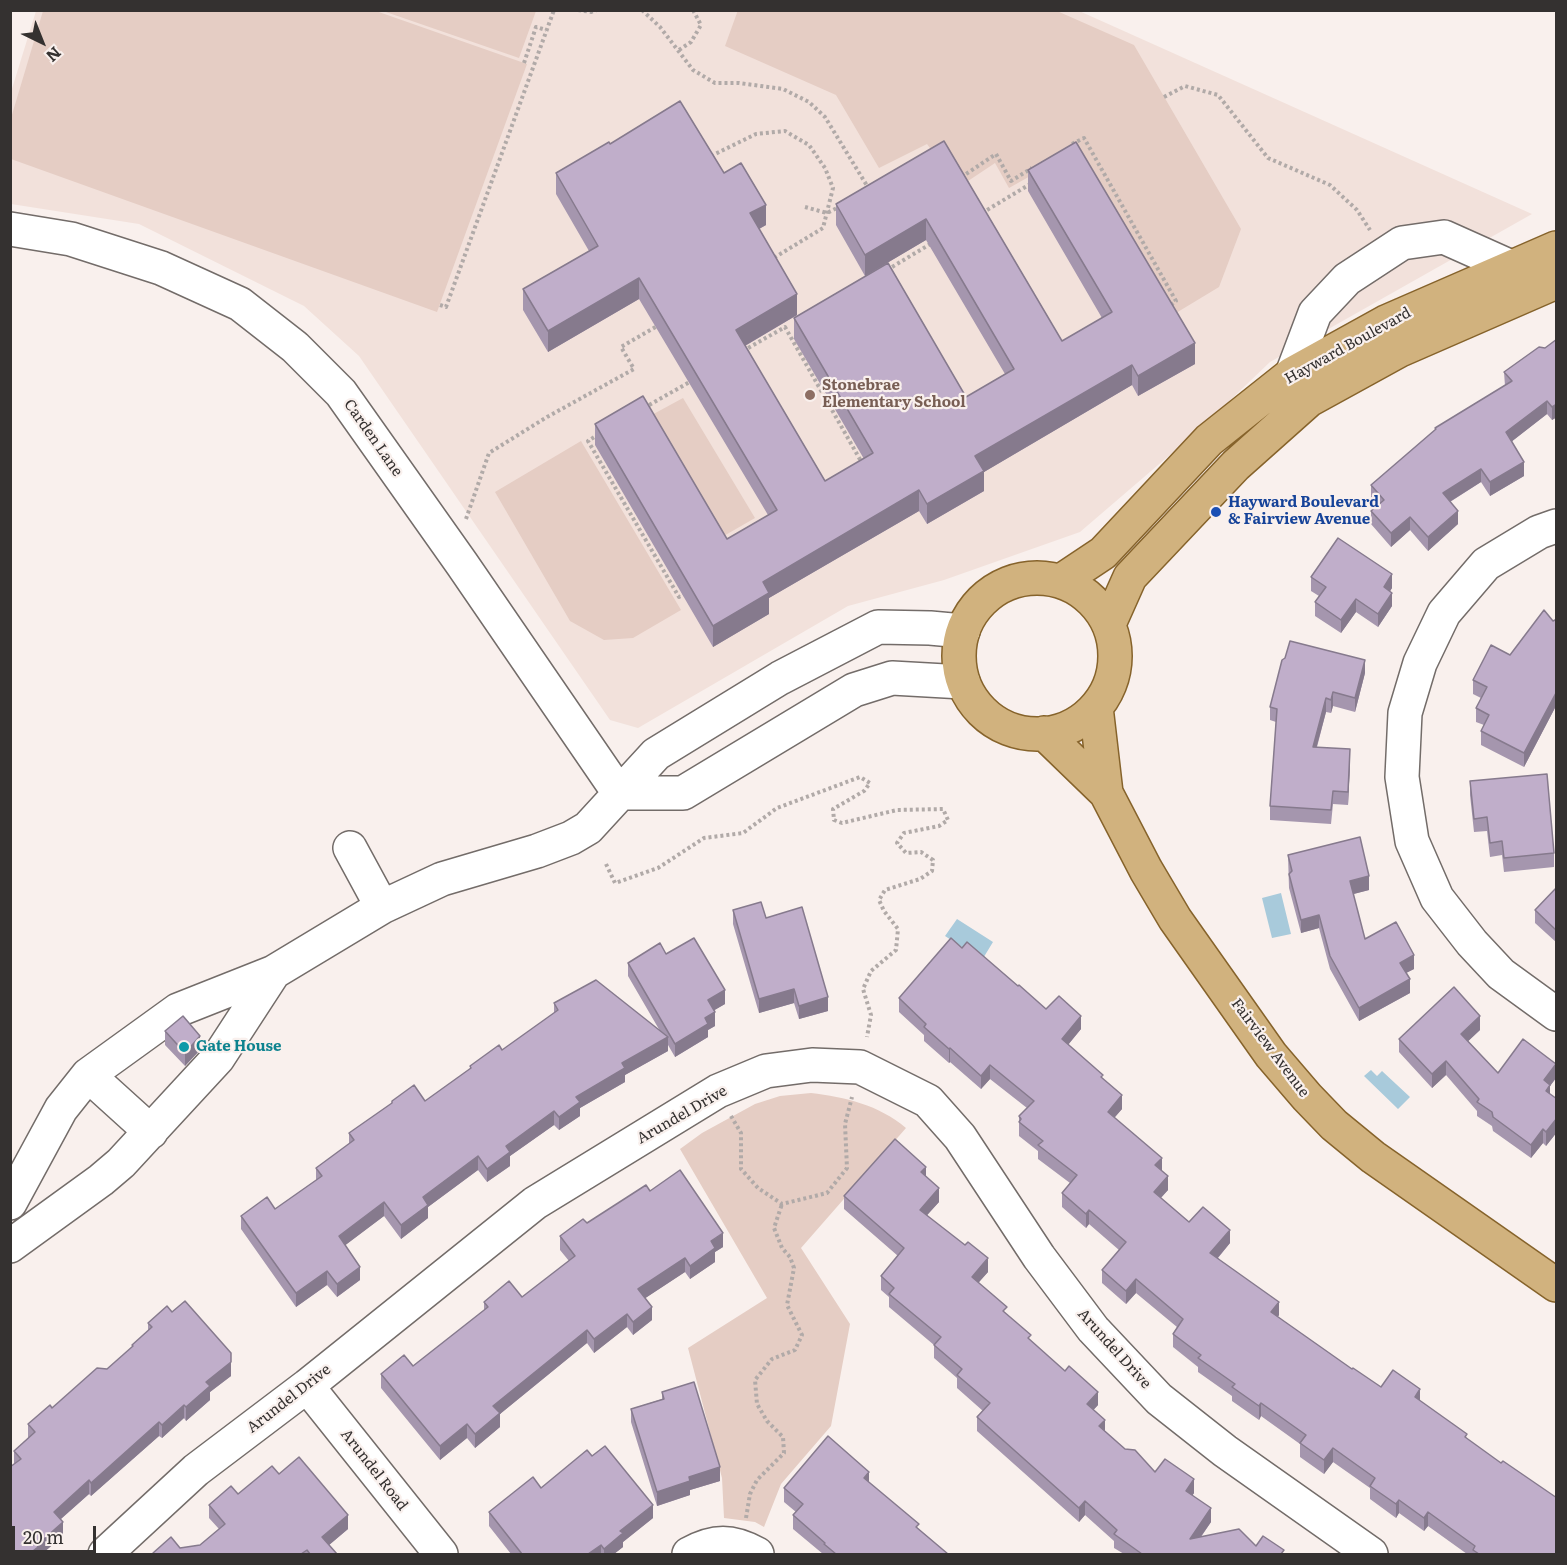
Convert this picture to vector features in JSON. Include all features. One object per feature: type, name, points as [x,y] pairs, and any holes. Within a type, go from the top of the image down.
[{"type":"main road","name":"Hayward Boulevard","points":[[1061,581],[1103,553],[1209,440],[1292,374],[1386,322],[1557,248]]},
{"type":"main road","name":"Hayward Boulevard","points":[[1109,624],[1130,577],[1236,465],[1309,400],[1400,350],[1557,282]]},
{"type":"main road","points":[[1037,577],[1061,581],[1081,591],[1098,605],[1109,624],[1115,645],[1114,668],[1108,689],[1096,707],[1081,720],[1063,729],[1044,733],[1018,732],[995,722],[976,705],[963,682],[959,657],[963,631],[974,610],[992,592],[1013,581],[1037,577]]},
{"type":"main road","name":"Fairview Avenue","points":[[1096,707],[1106,793]]},
{"type":"main road","name":"Fairview Avenue","points":[[1044,733],[1106,793],[1146,870],[1175,919],[1271,1055],[1307,1097],[1334,1125],[1373,1157],[1557,1285]]},
{"type":"street","name":"Carden Lane","points":[[10,229],[71,239],[161,268],[240,304],[295,347],[341,393],[619,793]]},
{"type":"street","points":[[1292,374],[1315,313],[1347,279],[1402,243],[1444,237],[1511,267]]},
{"type":"street","points":[[1557,526],[1539,532],[1486,564],[1444,613],[1420,663],[1405,713],[1401,777],[1412,842],[1437,898],[1472,944],[1501,974],[1557,1014]]},
{"type":"street","points":[[10,1203],[61,1109],[88,1075],[178,1011],[274,972],[382,907],[442,879],[537,851],[571,838],[588,828],[656,754],[780,678],[878,627],[963,631]]},
{"type":"street","points":[[619,793],[683,793],[854,690],[892,678],[963,682]]},
{"type":"street","points":[[350,848],[382,907]]},
{"type":"street","points":[[10,1246],[101,1180],[151,1132],[218,1058],[274,972]]},
{"type":"street","name":"Arundel Drive","points":[[105,1554],[196,1470],[307,1386],[535,1203],[718,1091],[766,1071],[812,1065],[860,1067],[928,1101],[960,1137],[1039,1257],[1093,1329],[1159,1399],[1225,1451],[1371,1554]]},
{"type":"street","points":[[88,1075],[151,1132]]},
{"type":"street","name":"Arundel Road","points":[[307,1386],[441,1554]]},
{"type":"street","points":[[689,1554],[703,1547],[722,1544],[749,1550]]},
{"type":"path","points":[[440,305],[446,307],[554,10]]},
{"type":"path","points":[[578,10],[591,12],[597,10]]},
{"type":"path","points":[[642,10],[660,27],[693,70],[714,83],[739,83],[783,89],[808,102],[825,117],[869,190],[878,184]]},
{"type":"path","points":[[679,50],[691,42],[701,25],[693,10]]},
{"type":"path","points":[[524,63],[536,27],[546,30]]},
{"type":"path","points":[[1164,97],[1185,86],[1218,95],[1268,158],[1330,185],[1357,210],[1385,254]]},
{"type":"path","points":[[711,156],[756,134],[785,131],[809,145],[825,168],[833,188],[823,228],[764,264]]},
{"type":"path","points":[[1065,148],[1084,138],[1176,302],[1167,307]]},
{"type":"path","points":[[956,166],[963,176],[996,154],[1011,181],[1038,165]]},
{"type":"path","points":[[982,213],[1041,178]]},
{"type":"path","points":[[805,207],[827,213],[848,201]]},
{"type":"path","points":[[884,272],[933,242]]},
{"type":"path","points":[[466,520],[489,453],[547,417],[634,369],[621,347],[662,323]]},
{"type":"path","points":[[736,355],[785,327],[866,470]]},
{"type":"path","points":[[637,412],[696,378]]},
{"type":"path","points":[[607,429],[588,441],[679,597],[688,591]]},
{"type":"path","points":[[606,864],[615,883],[658,868],[704,838],[743,833],[777,808],[860,777],[870,783],[864,791],[833,809],[834,820],[842,824],[897,810],[943,809],[948,820],[939,826],[903,833],[897,843],[906,853],[921,852],[933,860],[932,871],[920,879],[885,890],[879,900],[884,911],[898,929],[896,950],[871,971],[864,989],[871,1016],[845,1124],[847,1168],[827,1193],[782,1204],[758,1188],[741,1169],[741,1133],[718,1091]]},
{"type":"path","points":[[749,1550],[750,1494],[757,1480],[784,1453],[783,1437],[767,1421],[757,1404],[755,1380],[772,1359],[795,1350],[802,1335],[787,1305],[794,1268],[774,1228],[782,1204]]},
{"type":"shaded area","points":[[738,10],[1057,11],[1134,45],[1241,229],[1219,287],[1176,313],[1080,148],[1009,188],[995,163],[959,187],[927,144],[879,168],[836,95],[725,46]]},
{"type":"shaded area","name":"Stonebrae Elementary School","points":[[1077,10],[1532,214],[1270,362],[1200,429],[1080,532],[944,580],[848,606],[638,728],[610,720],[359,356],[304,306],[139,224],[11,204],[11,92],[36,11]]},
{"type":"shaded area","points":[[43,11],[376,11],[527,64],[437,312],[11,159],[11,118]]},
{"type":"shaded area","points":[[383,11],[536,11],[519,58]]},
{"type":"shaded area","points":[[683,398],[755,518],[722,537],[648,417]]},
{"type":"shaded area","points":[[581,441],[681,610],[633,638],[604,640],[570,621],[495,492]]},
{"type":"shaded area","points":[[811,1093],[861,1103],[885,1113],[906,1128],[801,1248],[850,1324],[831,1426],[781,1484],[764,1527],[755,1522],[724,1518],[722,1478],[688,1348],[767,1298],[680,1149],[702,1133],[755,1104],[780,1096]]},
{"type":"water","points":[[1281,893],[1291,934],[1272,938],[1262,898]]},
{"type":"water","points":[[957,919],[993,942],[982,960],[945,936]]},
{"type":"water","points":[[1371,1070],[1377,1076],[1382,1071],[1410,1097],[1398,1109],[1364,1076]]},
{"type":"building","points":[[680,101],[724,173],[741,163],[766,205],[750,213],[797,294],[736,330],[825,481],[873,453],[794,318],[888,263],[966,397],[1014,369],[926,219],[865,255],[836,204],[944,141],[1062,341],[1112,312],[1028,170],[1076,142],[1195,343],[1138,376],[1132,365],[975,456],[984,471],[927,504],[919,490],[763,582],[769,593],[713,626],[595,424],[643,396],[727,539],[777,510],[639,278],[548,331],[523,289],[598,246],[556,173],[609,142],[610,144]]},
{"type":"building","points":[[1557,339],[1557,404],[1552,407],[1547,401],[1506,432],[1524,462],[1490,482],[1481,469],[1443,493],[1458,511],[1428,537],[1410,517],[1391,533],[1371,511],[1384,500],[1371,485],[1435,428],[1512,381],[1504,372],[1539,347],[1545,348]]},
{"type":"building","points":[[1338,538],[1392,574],[1384,587],[1392,593],[1378,614],[1356,599],[1341,620],[1315,602],[1326,587],[1311,577]]},
{"type":"building","points":[[1544,610],[1553,621],[1557,619],[1557,691],[1524,753],[1481,731],[1489,715],[1476,708],[1487,687],[1473,680],[1491,645],[1510,655]]},
{"type":"building","points":[[1290,641],[1365,660],[1355,698],[1333,692],[1331,700],[1326,698],[1313,747],[1350,749],[1348,792],[1333,791],[1331,810],[1270,806],[1277,709],[1270,707],[1282,660],[1285,658]]},
{"type":"building","points":[[1547,774],[1554,853],[1504,858],[1502,841],[1490,843],[1487,817],[1474,819],[1470,781]]},
{"type":"building","points":[[1360,837],[1369,876],[1350,881],[1365,939],[1396,922],[1414,955],[1400,963],[1410,979],[1359,1008],[1330,956],[1319,915],[1301,920],[1289,874],[1292,871],[1288,855]]},
{"type":"building","points":[[1557,887],[1557,931],[1535,910]]},
{"type":"building","points":[[761,902],[766,918],[802,907],[828,997],[799,1006],[794,989],[759,999],[733,910]]},
{"type":"building","points":[[694,938],[725,990],[708,1000],[715,1012],[705,1018],[708,1024],[675,1044],[628,963],[660,943],[666,954]]},
{"type":"building","points":[[951,938],[962,948],[967,942],[1046,1009],[1059,996],[1081,1016],[1062,1039],[1122,1095],[1108,1112],[1162,1158],[1155,1165],[1168,1176],[1154,1192],[1189,1222],[1203,1207],[1230,1230],[1210,1253],[1279,1302],[1271,1312],[1381,1387],[1393,1370],[1420,1389],[1415,1397],[1467,1434],[1465,1437],[1557,1498],[1557,1554],[1479,1554],[1473,1550],[1475,1546],[1428,1512],[1424,1518],[1399,1500],[1396,1504],[1370,1486],[1375,1478],[1333,1448],[1324,1460],[1300,1443],[1306,1435],[1261,1403],[1259,1406],[1232,1387],[1235,1384],[1198,1358],[1201,1355],[1173,1334],[1183,1319],[1136,1279],[1126,1291],[1102,1270],[1126,1242],[1089,1210],[1086,1214],[1062,1193],[1077,1175],[1038,1145],[1043,1141],[1019,1122],[1021,1119],[1019,1116],[1034,1101],[990,1065],[981,1076],[924,1027],[926,1024],[899,998]]},
{"type":"building","points":[[596,980],[668,1037],[622,1063],[625,1068],[576,1097],[580,1102],[559,1117],[554,1111],[506,1146],[510,1152],[487,1169],[478,1156],[423,1197],[428,1205],[401,1225],[384,1202],[339,1236],[360,1267],[337,1284],[327,1271],[296,1293],[241,1216],[267,1197],[275,1209],[322,1176],[316,1168],[354,1140],[349,1133],[414,1085],[425,1101],[499,1045],[502,1050],[558,1010],[554,1003]]},
{"type":"building","points":[[1454,987],[1480,1016],[1461,1034],[1498,1073],[1523,1039],[1556,1064],[1544,1080],[1550,1085],[1546,1091],[1557,1099],[1557,1118],[1546,1132],[1543,1129],[1531,1145],[1477,1102],[1479,1099],[1446,1061],[1432,1074],[1399,1039]]},
{"type":"building","points":[[183,1016],[200,1036],[185,1053],[165,1031]]},
{"type":"building","points":[[895,1139],[926,1167],[921,1172],[939,1188],[920,1210],[965,1245],[968,1242],[988,1258],[972,1277],[1007,1307],[1003,1311],[1031,1335],[1028,1338],[1065,1371],[1069,1366],[1098,1392],[1087,1404],[1105,1420],[1099,1426],[1125,1449],[1135,1450],[1155,1472],[1165,1459],[1194,1479],[1186,1491],[1211,1508],[1190,1539],[1239,1529],[1256,1546],[1263,1536],[1284,1550],[1281,1554],[1142,1554],[1114,1534],[1117,1530],[1085,1501],[1079,1508],[977,1417],[990,1403],[957,1375],[962,1369],[934,1345],[941,1337],[889,1294],[894,1288],[881,1276],[904,1248],[844,1196]]},
{"type":"building","points":[[680,1170],[723,1233],[711,1241],[715,1248],[690,1266],[685,1258],[638,1289],[652,1307],[633,1322],[627,1314],[594,1339],[587,1330],[493,1406],[500,1413],[475,1434],[467,1424],[440,1446],[381,1374],[404,1355],[413,1366],[488,1307],[484,1302],[509,1281],[522,1297],[575,1256],[560,1236],[583,1219],[587,1223],[646,1185],[650,1191]]},
{"type":"building","points":[[185,1301],[231,1353],[231,1362],[206,1382],[210,1386],[186,1407],[184,1405],[162,1425],[159,1422],[91,1483],[89,1480],[54,1512],[63,1522],[37,1545],[38,1547],[29,1554],[10,1554],[10,1467],[21,1459],[14,1451],[35,1432],[28,1424],[50,1405],[52,1408],[97,1368],[107,1369],[152,1327],[148,1323],[167,1306],[172,1312]]},
{"type":"building","points":[[694,1382],[720,1467],[689,1477],[690,1481],[657,1492],[631,1409],[664,1399],[662,1392]]},
{"type":"building","points":[[828,1436],[869,1472],[864,1478],[919,1524],[916,1527],[948,1554],[836,1554],[793,1515],[803,1504],[784,1488]]},
{"type":"building","points":[[605,1446],[653,1505],[620,1531],[623,1533],[604,1549],[601,1545],[588,1554],[522,1554],[489,1512],[533,1477],[541,1488],[587,1450],[592,1456]]},
{"type":"building","points":[[299,1457],[348,1515],[322,1537],[337,1554],[310,1554],[307,1550],[301,1554],[153,1553],[171,1537],[180,1548],[200,1545],[225,1524],[209,1505],[231,1486],[238,1494],[272,1466],[279,1474]]},
{"type":"place","name":"Stonebrae Elementary School","points":[[810,395]]},
{"type":"place","name":"Hayward Boulevard & Fairview Avenue","points":[[1216,512]]},
{"type":"place","name":"Gate House","points":[[184,1047]]}]
